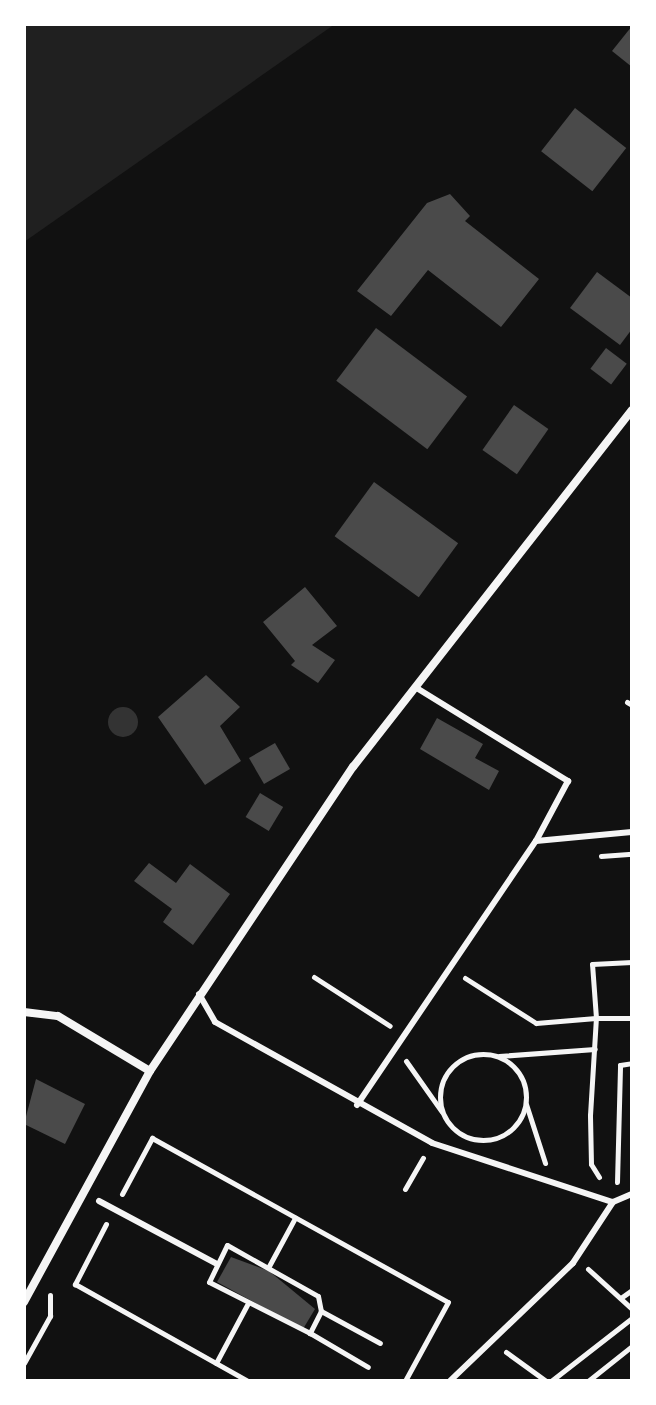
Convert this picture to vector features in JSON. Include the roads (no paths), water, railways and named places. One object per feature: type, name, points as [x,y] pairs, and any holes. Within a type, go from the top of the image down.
[{"type":"street","points":[[24,1302],[150,1071],[199,994],[415,687],[632,410]]},
{"type":"street","points":[[24,1012],[58,1016],[150,1071]]},
{"type":"lane","points":[[357,1105],[536,841],[568,781],[415,687]]},
{"type":"lane","points":[[536,841],[632,832]]},
{"type":"lane","points":[[199,994],[215,1022],[357,1105],[432,1143],[613,1202]]},
{"type":"lane","points":[[450,1381],[578,1255],[613,1202],[632,1194]]},
{"type":"lane","points":[[99,1201],[217,1264]]}]
